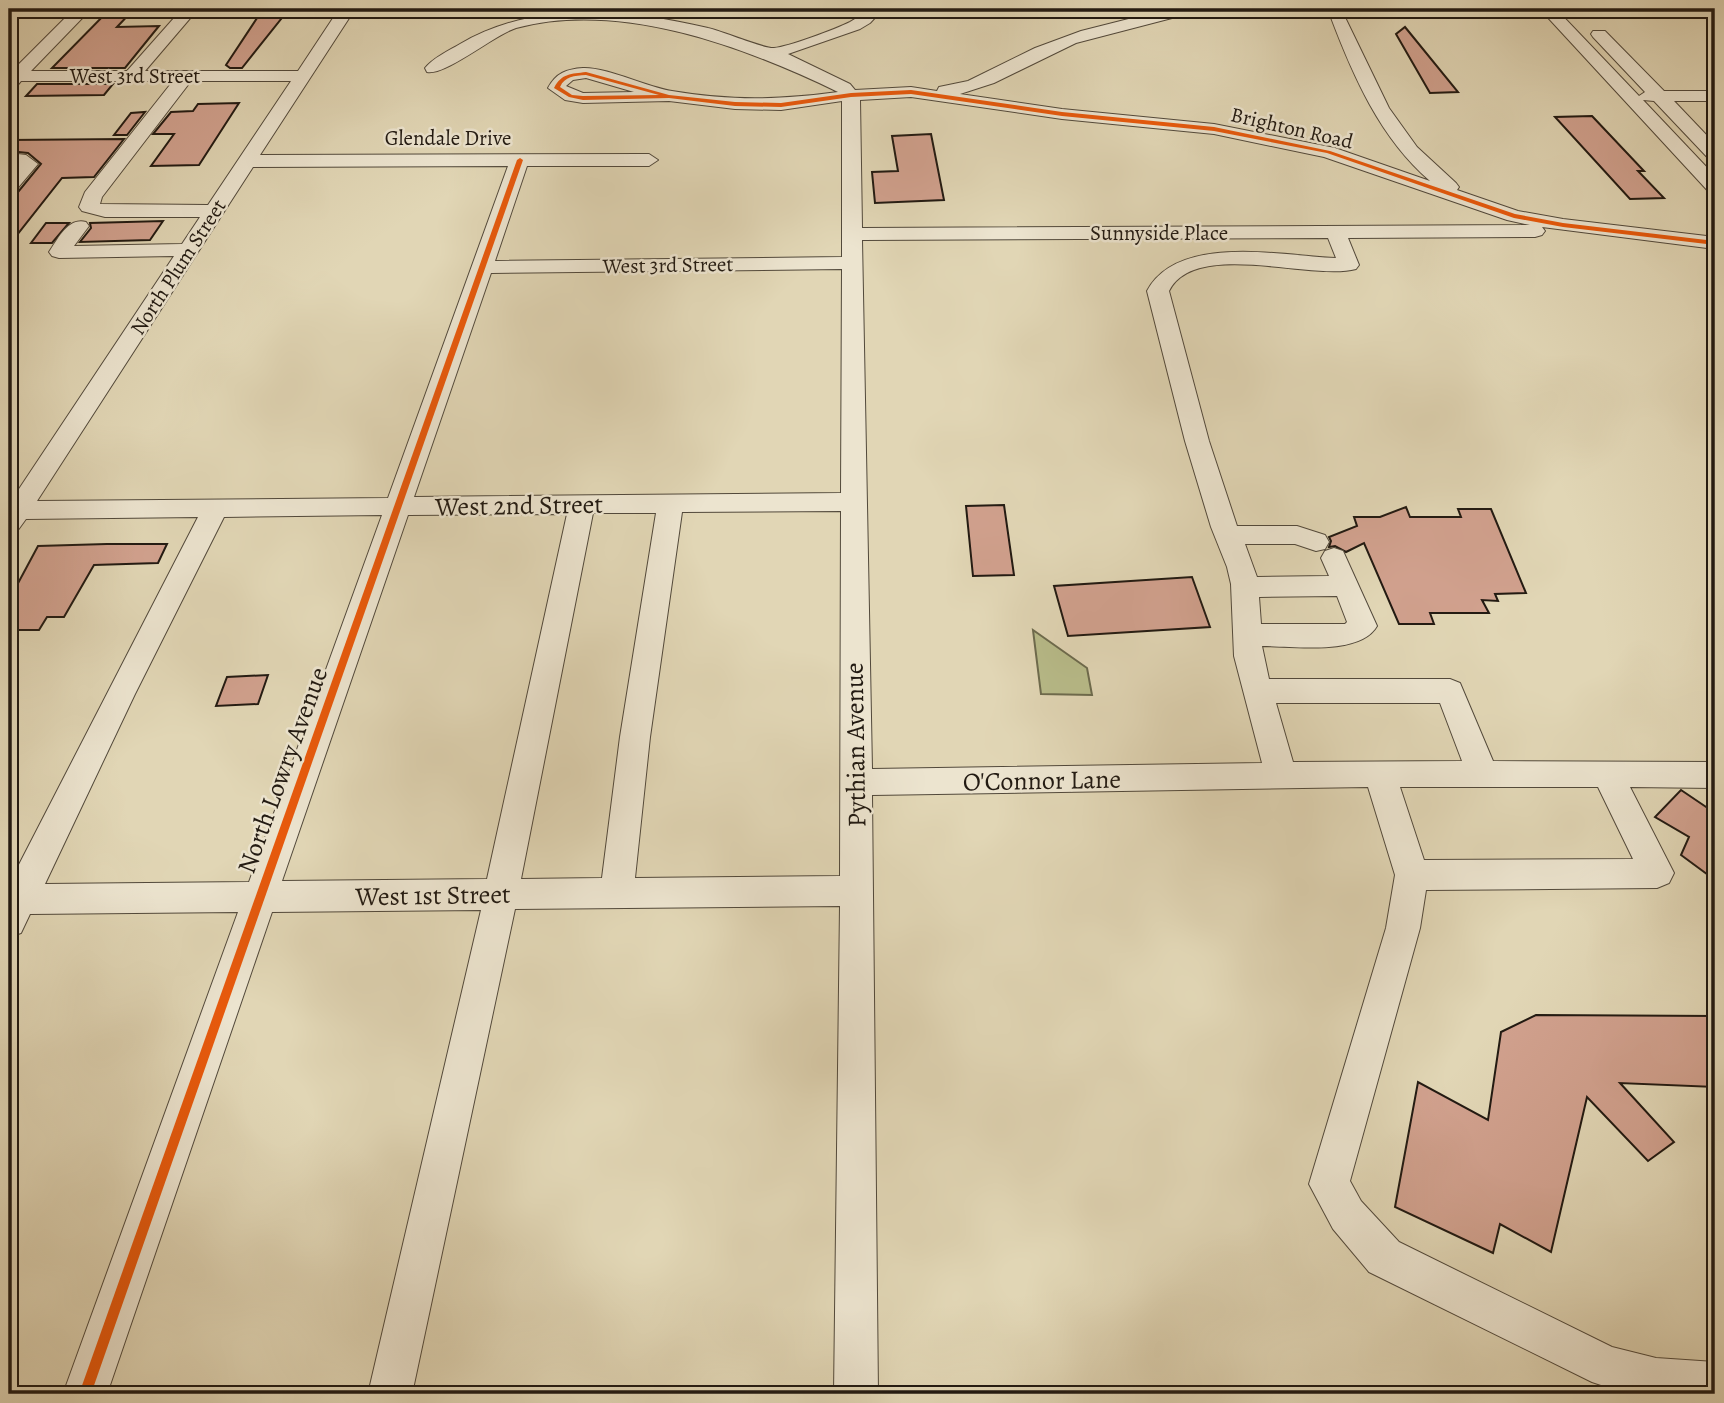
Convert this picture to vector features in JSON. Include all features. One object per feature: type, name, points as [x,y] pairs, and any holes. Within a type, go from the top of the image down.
[{"type":"street","points":[[42,9],[81,10]]},
{"type":"street","points":[[132,76],[190,9]]},
{"type":"street","name":"North Plum Street","points":[[14,517],[347,9]]},
{"type":"street","points":[[773,54],[854,26],[874,9]]},
{"type":"street","points":[[911,92],[960,90],[974,86],[1049,48],[1090,32],[1189,9]]},
{"type":"street","points":[[1548,9],[1715,187]]},
{"type":"street","points":[[11,79],[81,10]]},
{"type":"street","points":[[1335,10],[1366,83],[1396,130],[1422,163],[1485,213],[1487,226],[1465,232]]},
{"type":"street","points":[[499,11],[538,18],[594,14],[635,18],[718,37],[773,54],[844,88],[851,95]]},
{"type":"street","points":[[433,68],[501,28],[538,18]]},
{"type":"street","points":[[1584,19],[1715,154]]},
{"type":"street","points":[[595,73],[609,80],[669,96],[583,98],[571,96],[556,88],[561,80],[568,76],[595,73]]},
{"type":"street","points":[[187,76],[92,196],[89,207],[105,211],[215,211]]},
{"type":"street","name":"West 3rd Street","points":[[11,79],[303,76]]},
{"type":"street","name":"Brighton Road","points":[[669,96],[708,102],[761,105],[851,95],[911,92],[1062,114],[1214,128],[1328,152],[1466,200],[1541,222],[1715,243]]},
{"type":"street","name":"Pythian Avenue","points":[[851,95],[857,891],[856,1394]]},
{"type":"street","points":[[1630,96],[1715,96]]},
{"type":"street","points":[[1328,152],[1355,155],[1378,153],[1396,145],[1396,130]]},
{"type":"street","points":[[9,159],[19,159],[29,164],[9,186]]},
{"type":"street","name":"North Lowry Avenue","points":[[85,1394],[520,160]]},
{"type":"street","name":"Glendale Drive","points":[[247,161],[649,160]]},
{"type":"street","points":[[79,226],[59,252],[189,250]]},
{"type":"street","name":"Sunnyside Place","points":[[852,249],[1336,232],[1615,231]]},
{"type":"street","points":[[1281,776],[1248,656],[1245,587],[1241,567],[1227,535],[1197,441],[1157,291],[1168,275],[1209,262],[1259,258],[1349,265],[1336,232]]},
{"type":"street","points":[[1678,239],[1715,250]]},
{"type":"street","name":"West 3rd Street","points":[[483,267],[852,249]]},
{"type":"street","name":"West 2nd Street","points":[[14,517],[216,508],[853,502]]},
{"type":"street","points":[[617,893],[635,737],[670,503]]},
{"type":"street","points":[[390,1394],[501,894],[582,504]]},
{"type":"street","points":[[13,907],[216,508]]},
{"type":"street","points":[[1227,535],[1297,535],[1325,550],[1347,586],[1363,626],[1350,635],[1246,635]]},
{"type":"street","points":[[1245,587],[1347,586]]},
{"type":"street","points":[[1258,691],[1450,691],[1483,774]]},
{"type":"street","points":[[1380,774],[1412,875],[1403,928],[1329,1184],[1347,1215],[1384,1257],[1607,1367],[1656,1380],[1715,1384]]},
{"type":"street","name":"O'Connor Lane","points":[[856,782],[1380,774],[1715,775]]},
{"type":"street","points":[[1412,875],[1657,873],[1607,774]]},
{"type":"street","name":"West 1st Street","points":[[13,907],[259,896],[857,891]]},
{"type":"green space","points":[[1033,630],[1087,668],[1092,695],[1041,694]]},
{"type":"building","points":[[110,9],[134,9],[117,27],[159,26],[125,68],[52,68]]},
{"type":"building","points":[[263,9],[289,9],[242,68],[230,68],[226,65]]},
{"type":"building","points":[[1405,27],[1458,92],[1430,93],[1396,34]]},
{"type":"building","points":[[37,84],[113,84],[104,95],[26,96]]},
{"type":"building","points":[[239,103],[199,165],[151,166],[174,134],[153,134],[171,112],[193,111],[198,104]]},
{"type":"building","points":[[145,112],[127,135],[114,135],[131,113]]},
{"type":"building","points":[[1592,116],[1644,171],[1638,171],[1664,198],[1630,199],[1555,117]]},
{"type":"building","points":[[931,134],[944,200],[875,203],[872,172],[898,171],[892,136]]},
{"type":"building","points":[[124,139],[94,177],[62,178],[9,245],[9,194],[18,192],[41,164],[28,153],[9,151],[9,140]]},
{"type":"building","points":[[163,221],[150,240],[80,242],[91,228],[90,223]]},
{"type":"building","points":[[46,223],[69,223],[52,243],[31,243]]},
{"type":"building","points":[[1004,505],[1014,575],[973,576],[966,506]]},
{"type":"building","points":[[1406,507],[1410,517],[1461,517],[1458,509],[1491,509],[1526,593],[1495,594],[1498,601],[1482,600],[1489,613],[1430,613],[1434,624],[1399,624],[1364,543],[1346,552],[1335,546],[1329,547],[1329,537],[1357,526],[1354,517],[1380,517]]},
{"type":"building","points":[[167,544],[158,563],[94,565],[64,617],[47,617],[39,630],[9,630],[9,600],[38,546]]},
{"type":"building","points":[[1192,577],[1210,627],[1068,636],[1054,586]]},
{"type":"building","points":[[268,675],[258,704],[216,706],[227,677]]},
{"type":"building","points":[[1681,790],[1715,813],[1715,880],[1681,855],[1689,837],[1655,817]]},
{"type":"building","points":[[1536,1015],[1715,1016],[1715,1087],[1620,1083],[1674,1142],[1648,1161],[1587,1097],[1551,1252],[1500,1224],[1493,1253],[1395,1207],[1418,1082],[1488,1120],[1501,1032]]},
{"type":"cycle path","points":[[669,96],[583,98],[571,96],[557,88],[561,80],[568,76],[586,73],[669,96],[735,104],[781,105],[851,95],[911,92],[1062,114],[1214,129],[1328,152],[1514,216],[1563,225],[1715,243]]},
{"type":"cycle path","points":[[85,1394],[520,160]]}]
